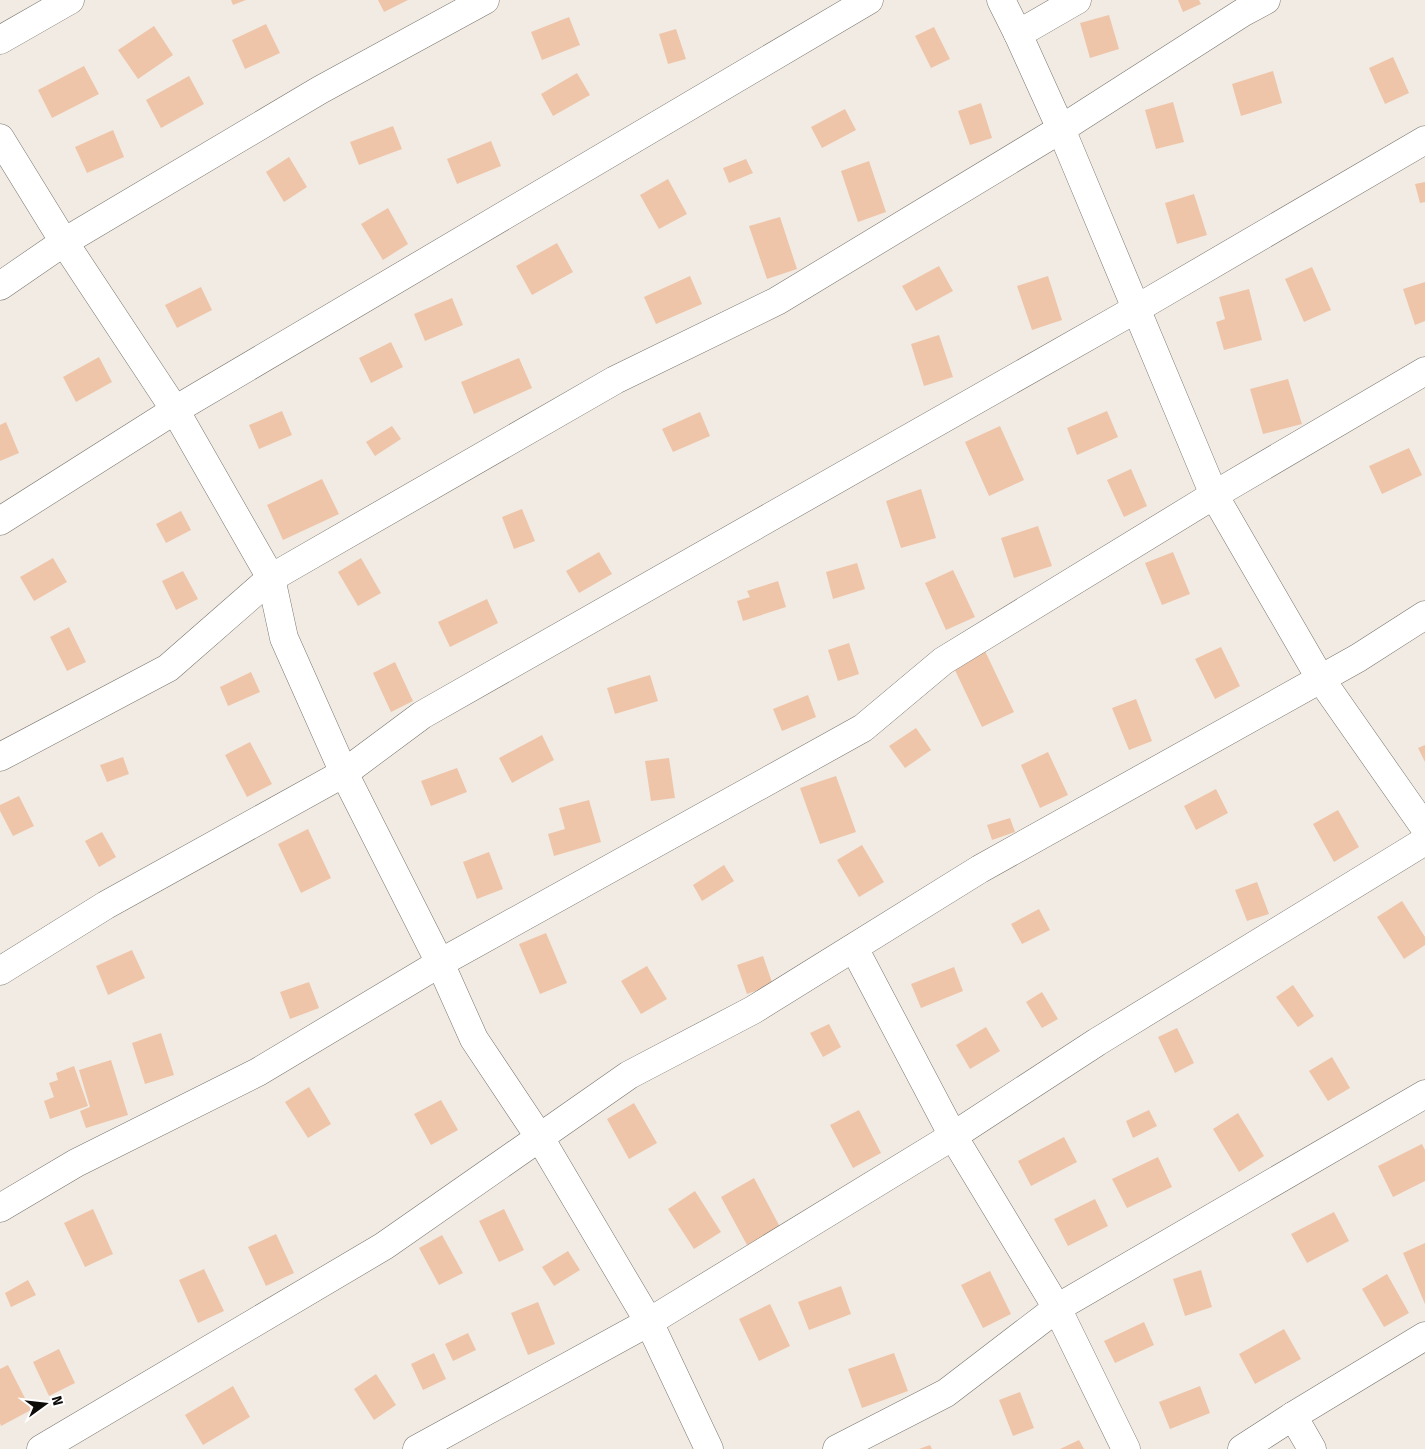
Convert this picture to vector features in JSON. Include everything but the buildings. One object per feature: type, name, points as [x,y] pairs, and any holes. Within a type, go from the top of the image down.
[{"type":"street","points":[[0,40],[70,0]]},
{"type":"street","points":[[0,286],[64,242],[320,90],[485,0]]},
{"type":"street","points":[[0,521],[175,410],[869,0]]},
{"type":"street","points":[[1001,0],[1061,129],[1214,495],[1320,678],[1425,828]]},
{"type":"street","points":[[1018,34],[1077,0]]},
{"type":"street","points":[[0,756],[168,668],[271,578],[615,380],[777,301],[1061,129],[1242,13],[1266,0]]},
{"type":"street","points":[[0,138],[64,242],[175,410],[271,578],[284,638],[344,773],[440,963],[474,1039],[540,1138],[648,1322],[709,1449]]},
{"type":"street","points":[[0,972],[106,905],[344,773],[422,715],[1136,309],[1425,140]]},
{"type":"street","points":[[0,1208],[76,1163],[258,1072],[440,963],[863,728],[943,661],[1214,495],[1425,372]]},
{"type":"street","points":[[41,1449],[384,1246],[629,1075],[753,1010],[980,869],[1358,658],[1425,615]]},
{"type":"street","points":[[418,1449],[648,1322],[954,1136],[1097,1042],[1425,841]]},
{"type":"street","points":[[854,948],[954,1136],[1057,1308],[1126,1449]]},
{"type":"street","points":[[837,1449],[946,1393],[1057,1308],[1425,1094]]},
{"type":"street","points":[[1242,1449],[1425,1336]]},
{"type":"street","points":[[1294,1416],[1312,1449]]}]
